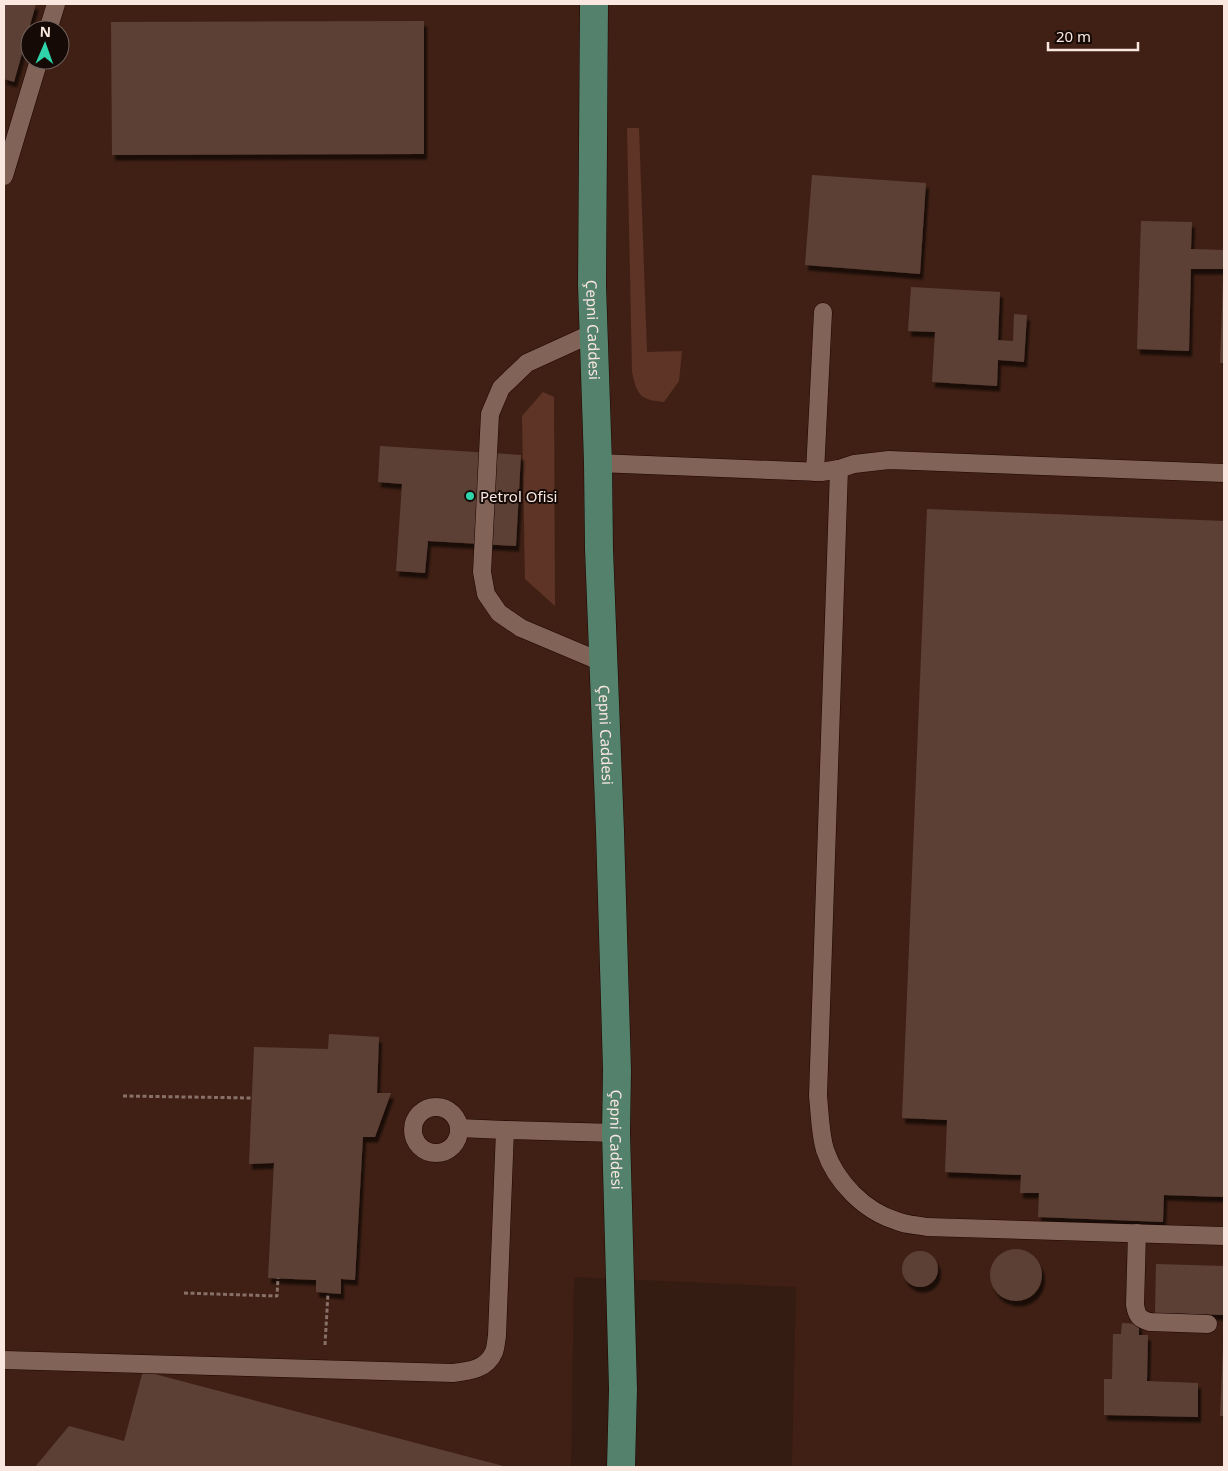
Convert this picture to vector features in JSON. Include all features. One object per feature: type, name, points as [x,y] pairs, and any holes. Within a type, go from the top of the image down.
[{"type":"main road","name":"Çepni Caddesi","points":[[594,4],[593,333],[617,1070],[616,1133],[623,1389],[621,1467]]},
{"type":"lane","points":[[51,20],[56,4]]},
{"type":"lane","points":[[4,176],[36,70]]},
{"type":"lane","points":[[815,472],[824,312]]},
{"type":"lane","points":[[593,333],[527,363],[501,388],[490,414],[482,572],[486,594],[498,613],[521,628],[604,663]]},
{"type":"lane","points":[[598,463],[815,472],[839,469],[854,464],[889,460],[1224,473]]},
{"type":"lane","points":[[839,469],[818,1096],[824,1148],[831,1165],[842,1182],[856,1197],[874,1212],[897,1222],[927,1227],[1224,1236]]},
{"type":"lane","points":[[459,1128],[616,1133]]},
{"type":"lane","points":[[4,1360],[454,1373],[472,1370],[486,1363],[494,1352],[498,1336],[505,1130]]},
{"type":"lane","points":[[1137,1233],[1135,1305],[1137,1315],[1141,1319],[1150,1322],[1208,1324]]},
{"type":"path","points":[[123,1096],[252,1098]]},
{"type":"path","points":[[184,1293],[277,1296],[278,1278]]},
{"type":"path","points":[[324,1369],[328,1293]]},
{"type":"shaded area","points":[[4,4],[1224,4],[1224,1467],[792,1467],[796,1287],[574,1277],[571,1467],[4,1467]]},
{"type":"shaded area","points":[[627,128],[639,128],[647,352],[682,351],[679,381],[664,402],[650,400],[641,395],[632,372]]},
{"type":"shaded area","points":[[543,392],[554,397],[555,606],[525,579],[522,416]]},
{"type":"building","points":[[4,4],[36,4],[31,20],[20,20],[20,61],[14,82],[4,79]]},
{"type":"building","points":[[424,21],[424,154],[112,155],[111,22]]},
{"type":"building","points":[[812,175],[926,183],[920,274],[805,265]]},
{"type":"building","points":[[1141,221],[1192,222],[1191,249],[1224,250],[1224,269],[1191,269],[1189,351],[1137,349]]},
{"type":"building","points":[[1223,281],[1224,363],[1220,363]]},
{"type":"building","points":[[911,287],[1000,292],[998,340],[1013,341],[1014,314],[1027,315],[1024,362],[998,360],[997,386],[932,382],[935,332],[908,331]]},
{"type":"building","points":[[380,446],[521,455],[516,546],[428,541],[425,573],[396,571],[402,484],[378,482]]},
{"type":"building","points":[[927,509],[1224,521],[1224,1197],[1164,1195],[1163,1222],[1038,1217],[1039,1193],[1020,1193],[1021,1175],[945,1172],[947,1120],[902,1118]]},
{"type":"building","points":[[329,1034],[379,1037],[377,1093],[391,1093],[375,1137],[363,1137],[355,1280],[341,1279],[341,1294],[316,1292],[316,1280],[268,1278],[274,1163],[249,1164],[254,1047],[328,1049]]},
{"type":"building","points":[[1016,1249],[1030,1253],[1038,1261],[1042,1275],[1038,1289],[1030,1297],[1016,1301],[1002,1297],[994,1289],[990,1275],[994,1261],[1002,1253]]},
{"type":"building","points":[[920,1251],[927,1252],[933,1256],[937,1262],[937,1276],[933,1282],[927,1286],[920,1287],[913,1286],[907,1282],[903,1276],[902,1269],[903,1262],[907,1256],[913,1252]]},
{"type":"building","points":[[1156,1264],[1224,1266],[1224,1315],[1155,1313]]},
{"type":"building","points":[[1122,1323],[1139,1324],[1139,1335],[1148,1335],[1147,1381],[1198,1383],[1198,1417],[1104,1415],[1104,1379],[1112,1379],[1113,1334],[1121,1334]]},
{"type":"building","points":[[1223,1348],[1224,1416],[1220,1416]]},
{"type":"building","points":[[143,1371],[507,1467],[35,1467],[69,1426],[124,1441]]},
{"type":"place","name":"Petrol Ofisi","points":[[470,496]]}]
